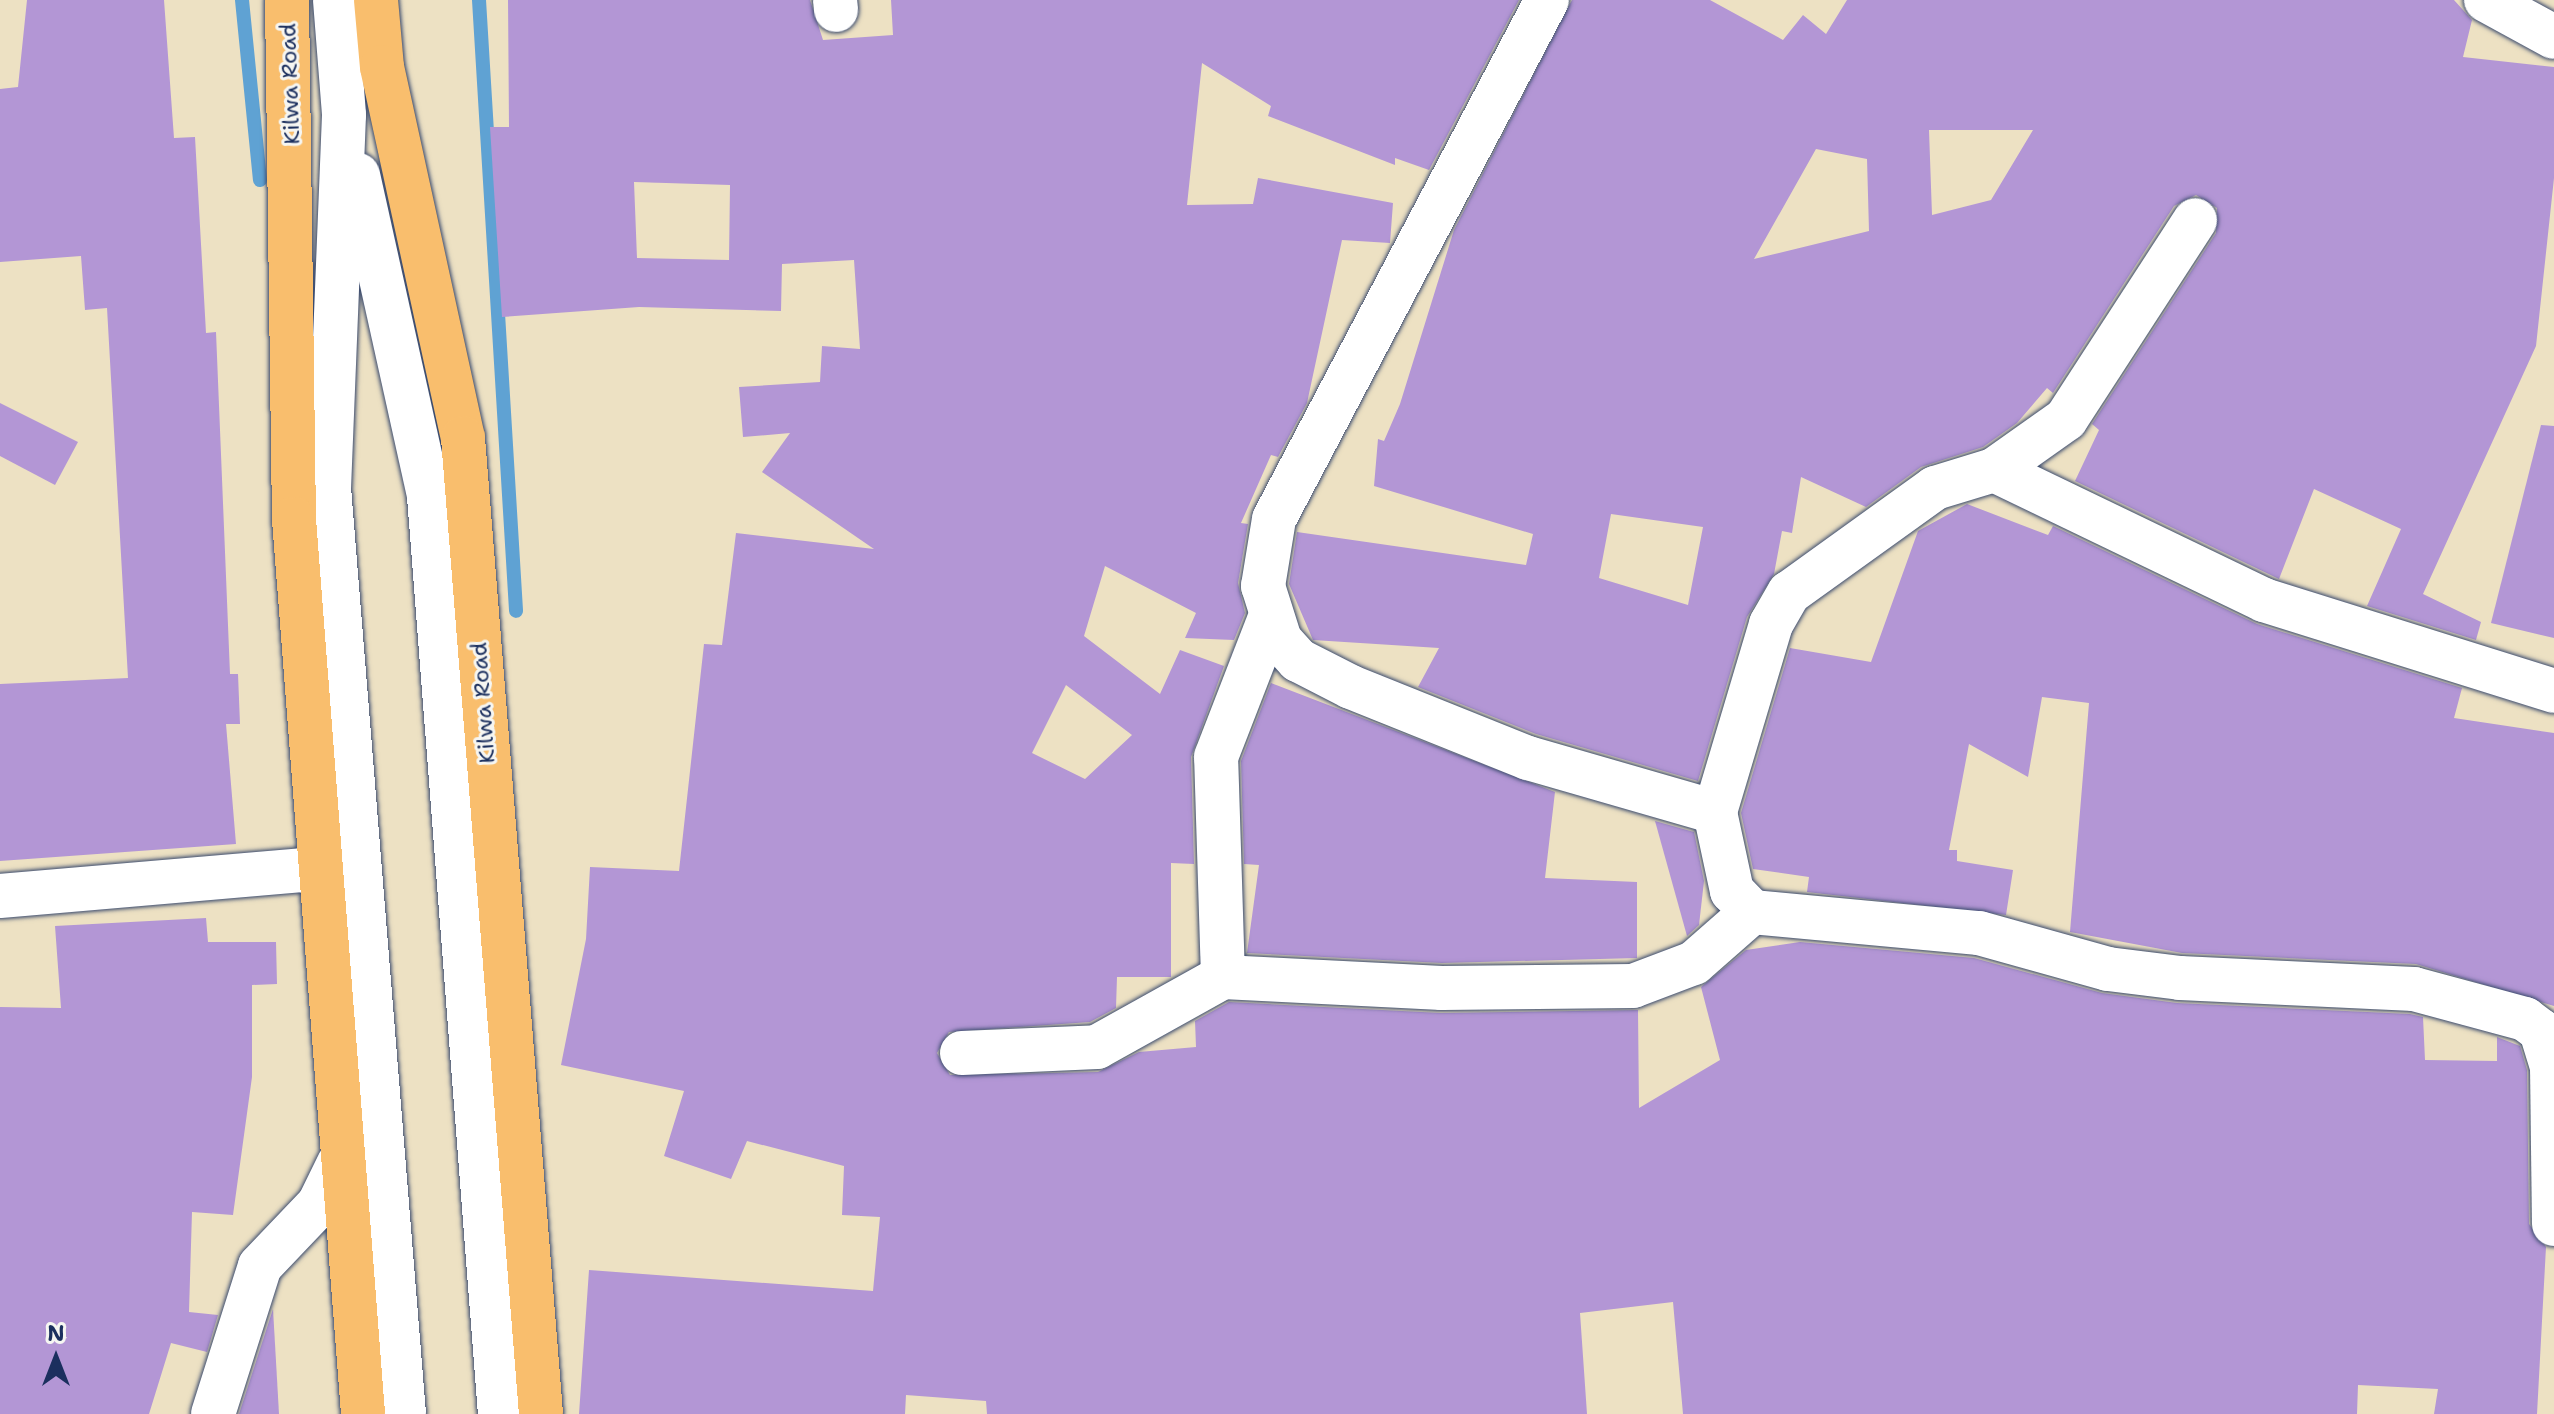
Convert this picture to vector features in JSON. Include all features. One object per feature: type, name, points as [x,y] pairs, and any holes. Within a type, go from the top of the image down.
[{"type":"highway","name":"Kilwa Road","points":[[287,0],[294,519],[324,876],[339,1163],[363,1414]]},
{"type":"highway","name":"Kilwa Road","points":[[376,0],[382,67],[463,438],[541,1414]]},
{"type":"street","points":[[335,0],[344,115],[329,488],[404,1414]]},
{"type":"street","points":[[1547,0],[1274,519],[1263,586],[1271,615],[1298,660],[1351,687],[1528,758],[1715,812]]},
{"type":"street","points":[[2486,0],[2554,37]]},
{"type":"street","points":[[344,115],[429,496],[500,1414]]},
{"type":"street","points":[[2195,220],[2066,419],[1994,470],[1935,488],[1789,593],[1771,624],[1715,812],[1732,891],[1752,912],[1979,933],[2108,969],[2180,978],[2414,989],[2525,1019],[2541,1031],[2552,1066],[2554,1224]]},
{"type":"street","points":[[1994,470],[2264,600],[2554,691]]},
{"type":"street","points":[[1223,977],[1216,757],[1271,615]]},
{"type":"street","points":[[0,896],[302,870],[324,876]]},
{"type":"street","points":[[962,1053],[1097,1047],[1223,977],[1442,988],[1633,986],[1694,963],[1752,912]]},
{"type":"street","points":[[213,1414],[260,1266],[319,1204],[339,1163]]},
{"type":"building","points":[[27,0],[164,0],[174,138],[195,137],[206,333],[216,332],[230,674],[238,674],[240,724],[226,724],[236,844],[0,861],[0,684],[128,678],[107,308],[85,310],[81,256],[0,262],[0,89],[18,87]]},
{"type":"building","points":[[508,0],[810,0],[823,40],[893,35],[891,0],[1519,0],[1429,170],[1395,158],[1395,165],[1268,116],[1271,106],[1202,63],[1187,205],[1253,204],[1258,178],[1393,203],[1390,243],[1342,240],[1307,403],[1278,457],[1271,455],[1241,523],[1248,524],[1238,583],[1245,613],[1234,640],[1185,638],[1196,613],[1105,566],[1084,636],[1160,694],[1180,650],[1224,666],[1191,757],[1194,864],[1171,863],[1171,977],[1117,977],[1116,1008],[1090,1022],[949,1032],[937,1053],[950,1075],[1098,1072],[1139,1052],[1196,1047],[1195,1021],[1229,1002],[1441,1013],[1638,1010],[1639,1108],[1720,1060],[1701,987],[1746,950],[1800,942],[1974,958],[2102,993],[2177,1003],[2410,1014],[2423,1017],[2425,1060],[2497,1061],[2497,1037],[2520,1046],[2527,1070],[2529,1224],[2546,1247],[2537,1414],[2434,1414],[2438,1389],[2358,1385],[2357,1414],[1683,1414],[1673,1302],[1580,1313],[1587,1414],[987,1414],[986,1401],[906,1395],[905,1414],[579,1414],[589,1270],[873,1291],[880,1217],[842,1215],[844,1166],[747,1141],[731,1179],[664,1156],[684,1091],[561,1065],[586,939],[590,867],[679,871],[704,644],[722,645],[736,533],[874,549],[762,472],[790,433],[743,437],[739,387],[820,382],[822,346],[860,349],[854,260],[782,264],[781,311],[639,307],[502,317],[490,127],[509,127]],"holes":[[[634,182],[730,185],[729,260],[637,258]],[[1066,685],[1132,735],[1085,779],[1032,753]]]},
{"type":"building","points":[[1572,0],[1710,0],[1783,40],[1803,15],[1826,34],[1847,0],[2454,0],[2472,20],[2463,57],[2554,67],[2554,178],[2536,346],[2423,594],[2481,622],[2476,640],[2367,606],[2401,529],[2314,489],[2279,579],[2075,481],[2099,430],[2092,424],[2216,233],[2217,208],[2196,195],[2174,206],[2053,393],[2047,388],[2017,423],[1983,447],[1921,467],[1866,507],[1801,477],[1792,533],[1782,531],[1774,574],[1747,617],[1698,781],[1536,734],[1418,687],[1439,648],[1313,640],[1289,584],[1297,532],[1526,565],[1533,534],[1374,486],[1378,439],[1384,441],[1400,404],[1454,230]],"holes":[[[1929,130],[2033,130],[1991,200],[1932,215]],[[1816,149],[1867,159],[1869,231],[1754,259]],[[1611,514],[1703,527],[1688,605],[1599,578]]]},
{"type":"building","points":[[0,403],[78,442],[55,485],[0,456]]},
{"type":"building","points":[[2541,425],[2554,426],[2554,638],[2491,623]]},
{"type":"building","points":[[1967,504],[2048,535],[2053,526],[2257,624],[2462,688],[2454,718],[2554,733],[2554,1006],[2416,964],[2182,953],[2070,932],[2089,703],[2042,697],[2028,777],[1969,744],[1949,850],[1957,850],[1957,861],[2013,870],[2006,915],[1807,892],[1809,877],[1753,869],[1741,813],[1790,648],[1871,662],[1918,531]]},
{"type":"building","points":[[1271,683],[1555,792],[1545,878],[1637,882],[1637,958],[1442,963],[1247,953],[1259,865],[1244,864],[1241,761]]},
{"type":"building","points":[[1655,821],[1694,832],[1704,881],[1699,925],[1687,936]]},
{"type":"building","points":[[206,918],[208,942],[276,942],[277,984],[252,985],[252,1077],[233,1215],[192,1212],[189,1312],[218,1315],[207,1352],[171,1343],[149,1414],[0,1414],[0,1007],[61,1008],[55,926]]},
{"type":"building","points":[[273,1309],[279,1414],[239,1414]]},
{"type":"waterway","points":[[242,0],[260,180]]},
{"type":"waterway","points":[[479,0],[516,611]]}]
